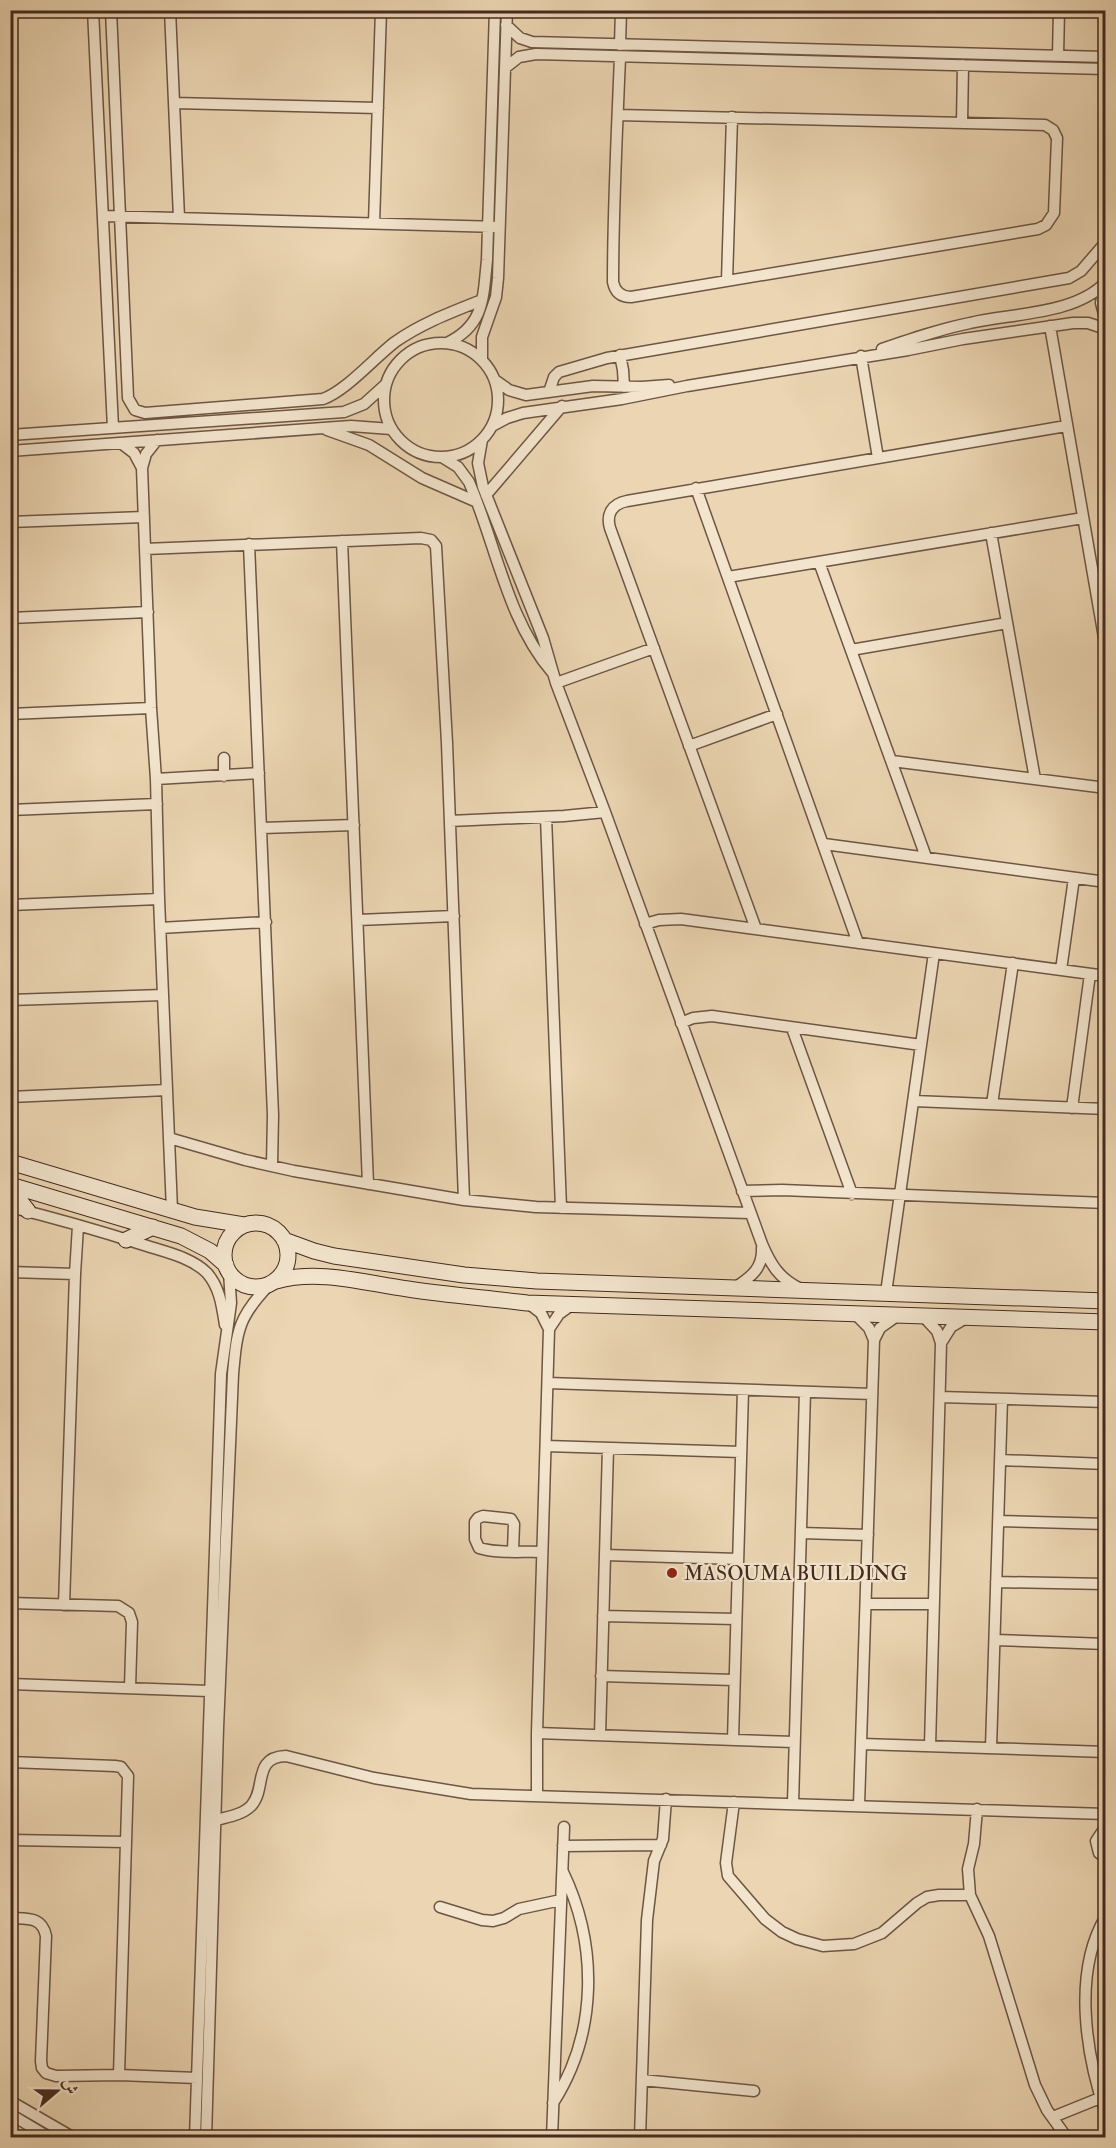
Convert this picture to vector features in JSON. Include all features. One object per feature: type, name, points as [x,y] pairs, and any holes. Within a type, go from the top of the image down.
[{"type":"street","points":[[93,10],[113,428]]},
{"type":"street","points":[[111,10],[128,398],[132,408],[142,412],[323,399],[342,388],[367,365],[405,336],[426,324],[482,300]]},
{"type":"street","points":[[170,10],[179,218]]},
{"type":"street","points":[[374,223],[381,10]]},
{"type":"street","points":[[482,360],[482,337],[497,288],[494,226],[495,10]]},
{"type":"street","points":[[447,343],[469,328],[479,313],[482,300],[494,226],[507,10]]},
{"type":"street","points":[[620,45],[621,10]]},
{"type":"street","points":[[1058,56],[1059,10]]},
{"type":"street","points":[[506,25],[520,38],[538,42],[1106,57]]},
{"type":"street","points":[[536,54],[534,47],[538,42]]},
{"type":"street","points":[[505,68],[519,57],[536,54],[1106,69]]},
{"type":"street","points":[[618,115],[1041,124],[1053,130],[1057,141],[1052,218],[1038,229],[631,297],[620,294],[615,289],[613,278],[618,115],[620,57]]},
{"type":"street","points":[[962,123],[963,65]]},
{"type":"street","points":[[174,103],[378,108]]},
{"type":"street","points":[[727,281],[732,117]]},
{"type":"street","points":[[104,216],[494,226]]},
{"type":"street","points":[[549,392],[554,377],[559,372],[584,363],[1069,278],[1081,272],[1106,242]]},
{"type":"street","points":[[1106,282],[1101,303],[1106,321]]},
{"type":"street","points":[[861,356],[954,327],[1068,305],[1089,295],[1106,282]]},
{"type":"street","points":[[492,426],[523,412],[622,399],[861,356],[1050,326],[1080,323],[1106,329]]},
{"type":"street","points":[[1050,326],[1106,649]]},
{"type":"street","points":[[495,380],[498,404],[492,426],[482,440],[464,453],[442,457],[430,456],[413,450],[391,429],[384,407],[385,385],[390,372],[408,352],[433,343],[447,343],[466,348],[482,360],[501,386],[517,393],[534,395],[581,387],[687,386]]},
{"type":"street","points":[[620,356],[624,387]]},
{"type":"street","points":[[861,356],[878,458]]},
{"type":"street","points":[[10,435],[344,412],[364,404],[385,385]]},
{"type":"street","points":[[481,499],[562,406]]},
{"type":"street","points":[[10,451],[364,425],[391,429]]},
{"type":"street","points":[[756,929],[610,528],[609,516],[615,505],[623,501],[696,488],[1066,426]]},
{"type":"street","points":[[321,428],[369,445],[422,478],[481,499]]},
{"type":"street","points":[[157,440],[146,454],[142,468],[172,1210]]},
{"type":"street","points":[[481,499],[478,463],[482,440]]},
{"type":"street","points":[[121,443],[134,453],[142,468]]},
{"type":"street","points":[[442,457],[464,474],[481,499],[543,638],[552,672],[762,1245],[770,1264],[779,1275],[802,1290]]},
{"type":"street","points":[[696,488],[858,943]]},
{"type":"street","points":[[10,522],[144,517]]},
{"type":"street","points":[[728,577],[1083,518]]},
{"type":"street","points":[[991,533],[1035,779]]},
{"type":"street","points":[[145,549],[425,538],[431,540],[436,546],[450,821],[464,1200]]},
{"type":"street","points":[[342,542],[368,1184]]},
{"type":"street","points":[[249,544],[266,922],[273,1115],[272,1165]]},
{"type":"street","points":[[819,562],[926,857]]},
{"type":"street","points":[[10,618],[148,612]]},
{"type":"street","points":[[852,650],[1007,623]]},
{"type":"street","points":[[556,683],[654,648]]},
{"type":"street","points":[[10,714],[151,708]]},
{"type":"street","points":[[689,746],[777,714]]},
{"type":"street","points":[[224,758],[224,776]]},
{"type":"street","points":[[892,761],[1106,788]]},
{"type":"street","points":[[156,779],[259,773]]},
{"type":"street","points":[[10,810],[157,804]]},
{"type":"street","points":[[450,821],[546,818],[605,812]]},
{"type":"street","points":[[546,818],[561,1208]]},
{"type":"street","points":[[262,828],[354,825]]},
{"type":"street","points":[[824,844],[1106,882]]},
{"type":"street","points":[[1061,970],[1074,878]]},
{"type":"street","points":[[10,905],[159,899]]},
{"type":"street","points":[[358,920],[454,916]]},
{"type":"street","points":[[645,924],[659,920],[681,919],[1106,976]]},
{"type":"street","points":[[160,928],[266,922]]},
{"type":"street","points":[[886,1293],[934,953]]},
{"type":"street","points":[[992,1104],[1013,963]]},
{"type":"street","points":[[1072,1108],[1090,974]]},
{"type":"street","points":[[10,1000],[163,995]]},
{"type":"street","points":[[681,1023],[693,1018],[712,1016],[921,1045]]},
{"type":"street","points":[[792,1028],[852,1194]]},
{"type":"street","points":[[10,1097],[167,1090]]},
{"type":"street","points":[[914,1101],[1106,1109]]},
{"type":"street","points":[[169,1138],[245,1160],[294,1171],[464,1200],[512,1206],[750,1213]]},
{"type":"street","points":[[10,1162],[207,1220],[244,1226],[262,1224],[271,1227],[284,1240],[334,1256],[480,1276],[537,1281],[1106,1301]]},
{"type":"street","points":[[10,1186],[28,1211]]},
{"type":"street","points":[[10,1186],[182,1236],[201,1245],[234,1278],[247,1286],[263,1287],[298,1276],[320,1276],[526,1303],[1106,1322]]},
{"type":"street","points":[[742,1191],[782,1190],[1106,1203]]},
{"type":"street","points":[[10,1207],[187,1260],[206,1273],[219,1293],[226,1334]]},
{"type":"street","points":[[64,1605],[78,1226]]},
{"type":"street","points":[[195,2138],[221,1374],[231,1303],[225,1246],[229,1238],[244,1226]]},
{"type":"street","points":[[126,1240],[153,1227]]},
{"type":"street","points":[[206,2138],[234,1365],[241,1322],[254,1301],[283,1272],[288,1262],[288,1251],[284,1240]]},
{"type":"street","points":[[736,1287],[751,1277],[757,1269],[762,1255],[762,1245]]},
{"type":"street","points":[[10,1272],[75,1274]]},
{"type":"street","points":[[526,1303],[541,1313],[549,1329],[537,1795]]},
{"type":"street","points":[[549,1329],[559,1314],[574,1304]]},
{"type":"street","points":[[855,1314],[868,1328],[874,1340]]},
{"type":"street","points":[[859,1805],[874,1340],[880,1328],[897,1316]]},
{"type":"street","points":[[924,1317],[937,1331],[941,1343],[930,1746]]},
{"type":"street","points":[[941,1343],[951,1327],[968,1318]]},
{"type":"street","points":[[548,1383],[872,1394]]},
{"type":"street","points":[[733,1740],[742,1390]]},
{"type":"street","points":[[793,1803],[805,1392]]},
{"type":"street","points":[[940,1396],[1106,1402]]},
{"type":"street","points":[[991,1748],[1002,1399]]},
{"type":"street","points":[[546,1446],[741,1452]]},
{"type":"street","points":[[600,1735],[608,1448]]},
{"type":"street","points":[[1000,1460],[1106,1464]]},
{"type":"street","points":[[513,1551],[513,1520],[483,1516],[478,1518],[475,1522],[477,1547],[484,1550],[513,1551],[542,1552]]},
{"type":"street","points":[[999,1521],[1106,1524]]},
{"type":"street","points":[[801,1533],[868,1535]]},
{"type":"street","points":[[605,1555],[738,1559]]},
{"type":"street","points":[[996,1582],[1106,1584]]},
{"type":"street","points":[[10,1603],[118,1606],[129,1613],[132,1622],[130,1688]]},
{"type":"street","points":[[866,1604],[934,1604]]},
{"type":"street","points":[[603,1616],[736,1619]]},
{"type":"street","points":[[995,1641],[1106,1644]]},
{"type":"street","points":[[602,1676],[734,1680]]},
{"type":"street","points":[[10,1684],[209,1691]]},
{"type":"street","points":[[537,1733],[794,1742]]},
{"type":"street","points":[[862,1744],[1106,1752]]},
{"type":"street","points":[[216,1821],[242,1813],[251,1806],[258,1795],[264,1768],[273,1758],[281,1756],[359,1774],[462,1793],[1106,1814]]},
{"type":"street","points":[[10,1762],[121,1767],[128,1776],[119,2075]]},
{"type":"street","points":[[640,2138],[648,1900],[654,1857],[661,1845],[666,1799]]},
{"type":"street","points":[[734,1802],[726,1863],[729,1876],[765,1919],[782,1932],[797,1939],[823,1946],[854,1944],[882,1933],[927,1897],[970,1895]]},
{"type":"street","points":[[977,1809],[976,1833],[968,1869],[970,1895],[989,1936],[1035,2085],[1067,2138]]},
{"type":"street","points":[[1106,1826],[1096,1841],[1099,1853],[1106,1858]]},
{"type":"street","points":[[552,2138],[564,1827]]},
{"type":"street","points":[[10,1840],[126,1842]]},
{"type":"street","points":[[563,1846],[661,1845]]},
{"type":"street","points":[[553,2103],[567,2081],[579,2050],[586,2018],[588,1988],[583,1926],[562,1871]]},
{"type":"street","points":[[440,1907],[482,1920],[493,1921],[504,1918],[519,1909],[561,1900]]},
{"type":"street","points":[[1106,1916],[1100,1926],[1092,1953],[1086,1991],[1089,2042],[1100,2098],[1106,2114]]},
{"type":"street","points":[[10,1918],[32,1919],[38,1921],[45,1929],[42,2068],[46,2073],[56,2076],[119,2075],[196,2078]]},
{"type":"street","points":[[642,2080],[754,2091]]},
{"type":"street","points":[[1053,2117],[1100,2098]]},
{"type":"street","points":[[10,2101],[74,2138]]},
{"type":"street","points":[[10,2114],[50,2138]]},
{"type":"place","name":"MASOUMA BUILDING","points":[[672,1573]]}]
